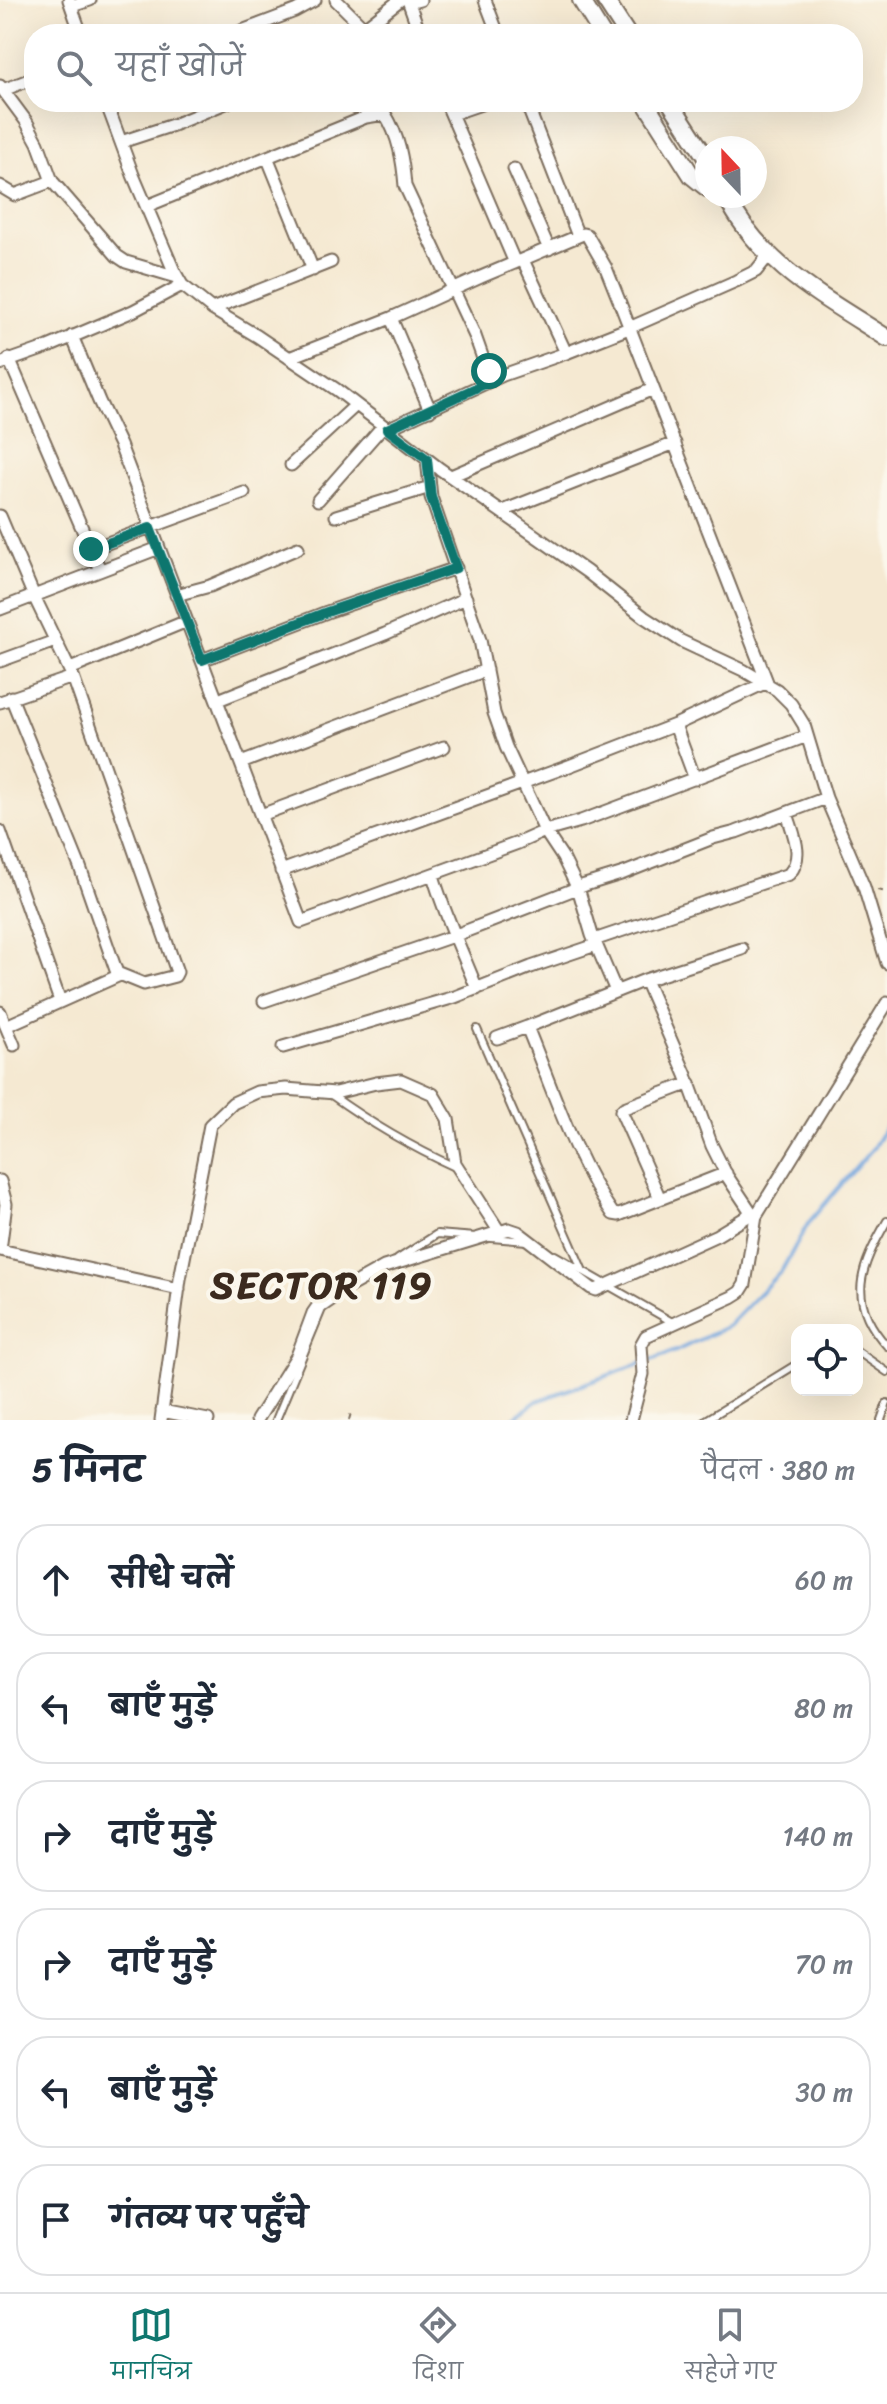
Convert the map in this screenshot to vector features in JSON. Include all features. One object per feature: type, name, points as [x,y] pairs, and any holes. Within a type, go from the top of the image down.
[{"type":"main road","points":[[581,0],[596,24]]},
{"type":"main road","points":[[611,3],[622,24]]},
{"type":"main road","points":[[651,112],[695,178]]},
{"type":"main road","points":[[676,112],[695,141]]},
{"type":"main road","points":[[734,208],[768,256],[800,282],[887,338]]},
{"type":"street","points":[[77,24],[70,3],[90,0]]},
{"type":"street","points":[[261,24],[315,0]]},
{"type":"street","points":[[336,0],[357,24]]},
{"type":"street","points":[[485,0],[494,24]]},
{"type":"street","points":[[376,24],[409,1],[417,24]]},
{"type":"street","points":[[24,81],[2,88],[38,143],[52,181],[117,256],[180,281],[212,309],[356,405],[587,572],[644,617],[702,652],[767,682],[791,704],[804,725],[826,798],[864,887],[887,963]]},
{"type":"street","points":[[110,112],[180,281]]},
{"type":"street","points":[[121,142],[204,112]]},
{"type":"street","points":[[458,112],[452,114],[519,261],[566,353]]},
{"type":"street","points":[[530,112],[578,236]]},
{"type":"street","points":[[147,206],[366,117],[385,114],[403,161],[405,186],[483,355],[491,381]]},
{"type":"street","points":[[268,159],[313,270]]},
{"type":"street","points":[[514,169],[549,249]]},
{"type":"street","points":[[2,190],[18,194],[52,181]]},
{"type":"street","points":[[289,358],[391,318],[585,234],[613,284],[767,682]]},
{"type":"street","points":[[318,500],[385,427],[491,381],[629,328],[756,271],[768,256]]},
{"type":"street","points":[[212,309],[331,262]]},
{"type":"street","points":[[100,570],[5,362],[133,311],[180,281]]},
{"type":"street","points":[[391,318],[430,410]]},
{"type":"street","points":[[72,336],[120,445],[299,920],[304,923],[807,736]]},
{"type":"street","points":[[451,476],[653,389]]},
{"type":"street","points":[[291,465],[356,405]]},
{"type":"street","points":[[503,511],[675,443]]},
{"type":"street","points":[[427,459],[431,497],[480,640],[494,713],[506,747],[545,831],[563,858],[577,888],[616,991]]},
{"type":"street","points":[[336,516],[430,487]]},
{"type":"street","points":[[91,549],[244,493]]},
{"type":"street","points":[[0,516],[5,541],[71,673],[177,972],[175,976],[150,984],[140,983],[120,975],[115,968],[80,867],[6,700],[71,673],[187,621]]},
{"type":"street","points":[[0,609],[159,548]]},
{"type":"street","points":[[176,595],[210,586],[298,548]]},
{"type":"street","points":[[202,660],[327,612],[456,568]]},
{"type":"street","points":[[218,700],[385,634],[466,598]]},
{"type":"street","points":[[0,661],[55,641]]},
{"type":"street","points":[[241,763],[486,670]]},
{"type":"street","points":[[281,871],[675,725],[767,682]]},
{"type":"street","points":[[675,725],[695,779]]},
{"type":"street","points":[[261,815],[444,747]]},
{"type":"street","points":[[264,1001],[456,935],[826,798]]},
{"type":"street","points":[[283,1047],[477,989],[595,942],[789,874],[798,858],[787,813]]},
{"type":"street","points":[[0,831],[60,1001]]},
{"type":"street","points":[[433,875],[445,914],[477,989]]},
{"type":"street","points":[[497,1038],[645,980],[742,949]]},
{"type":"street","points":[[6,1026],[120,975]]},
{"type":"street","points":[[645,980],[690,1083],[712,1146],[753,1214]]},
{"type":"street","points":[[631,1420],[643,1374],[641,1345],[646,1336],[740,1292],[745,1284],[753,1214],[887,1003]]},
{"type":"street","points":[[0,1012],[14,1045]]},
{"type":"street","points":[[527,1027],[583,1164],[613,1214],[619,1215],[726,1173]]},
{"type":"street","points":[[208,1420],[162,1416],[179,1289],[210,1125],[233,1103],[257,1092],[286,1089],[335,1093],[401,1080],[433,1094],[448,1119],[455,1163],[499,1231]]},
{"type":"street","points":[[660,1199],[621,1111],[690,1083]]},
{"type":"street","points":[[0,1181],[6,1204],[0,1250],[179,1289]]},
{"type":"street","points":[[257,1420],[297,1356],[313,1313],[320,1303],[388,1266],[509,1229],[518,1232],[596,1290],[717,1235],[753,1214]]},
{"type":"lane","points":[[477,1029],[583,1271]]},
{"type":"lane","points":[[327,1092],[416,1149],[460,1169]]},
{"type":"lane","points":[[887,1221],[865,1262],[860,1279],[865,1314],[887,1346]]},
{"type":"lane","points":[[480,1237],[529,1241],[674,1323]]},
{"type":"lane","points":[[276,1420],[322,1309],[388,1266]]},
{"type":"lane","points":[[863,1355],[887,1372]]},
{"type":"lane","points":[[706,1420],[791,1368]]},
{"type":"lane","points":[[881,1420],[887,1403]]},
{"type":"path","points":[[349,1420],[352,1409]]},
{"type":"waterway","points":[[511,1420],[537,1401],[676,1351],[728,1326],[782,1270],[809,1222],[873,1148],[887,1125]]},
{"type":"district","name":"SECTOR 119","points":[[322,1285]]},
{"type":"route","points":[[91,549],[150,528],[202,660],[327,612],[456,568],[431,497],[427,459],[387,429],[491,381],[489,371]]}]
